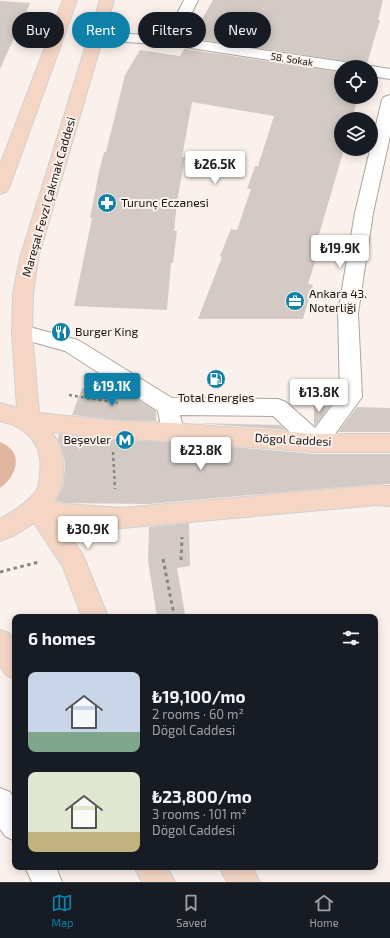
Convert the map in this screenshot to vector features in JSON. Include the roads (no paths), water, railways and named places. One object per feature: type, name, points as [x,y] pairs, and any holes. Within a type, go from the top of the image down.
[{"type":"main road","points":[[0,188],[70,0]]},
{"type":"main road","name":"Mareşal Fevzi Çakmak Caddesi","points":[[103,12],[107,0]]},
{"type":"main road","name":"Mareşal Fevzi Çakmak Caddesi","points":[[29,422],[22,332],[23,294],[29,258],[92,48]]},
{"type":"main road","points":[[0,412],[9,413],[29,422],[43,434],[52,451],[53,470],[48,491],[36,508],[17,523],[0,532]]},
{"type":"main road","name":"Dögol Caddesi","points":[[29,422],[116,430],[173,432],[316,443],[390,442]]},
{"type":"main road","points":[[36,508],[66,514],[122,518],[377,495],[390,496]]},
{"type":"main road","points":[[36,508],[73,561],[95,614]]},
{"type":"main road","points":[[0,642],[12,661]]},
{"type":"main road","points":[[151,870],[160,882]]},
{"type":"main road","points":[[236,870],[245,882]]},
{"type":"street","points":[[186,12],[192,0]]},
{"type":"street","name":"58. Sokak","points":[[206,46],[334,65]]},
{"type":"street","points":[[378,72],[390,74]]},
{"type":"street","points":[[22,332],[71,345],[168,406],[278,408],[316,443],[351,397],[348,313],[364,213],[390,100]]},
{"type":"street","points":[[168,406],[173,432]]},
{"type":"street","points":[[0,802],[12,821]]},
{"type":"street","points":[[41,870],[47,882]]},
{"type":"place","name":"Turunç Eczanesi","points":[[107,203]]},
{"type":"place","name":"Ankara 43. Noterliği","points":[[295,301]]},
{"type":"place","name":"Burger King","points":[[61,332]]},
{"type":"place","name":"Total Energies","points":[[216,379]]},
{"type":"place","name":"Beşevler","points":[[125,440]]}]
